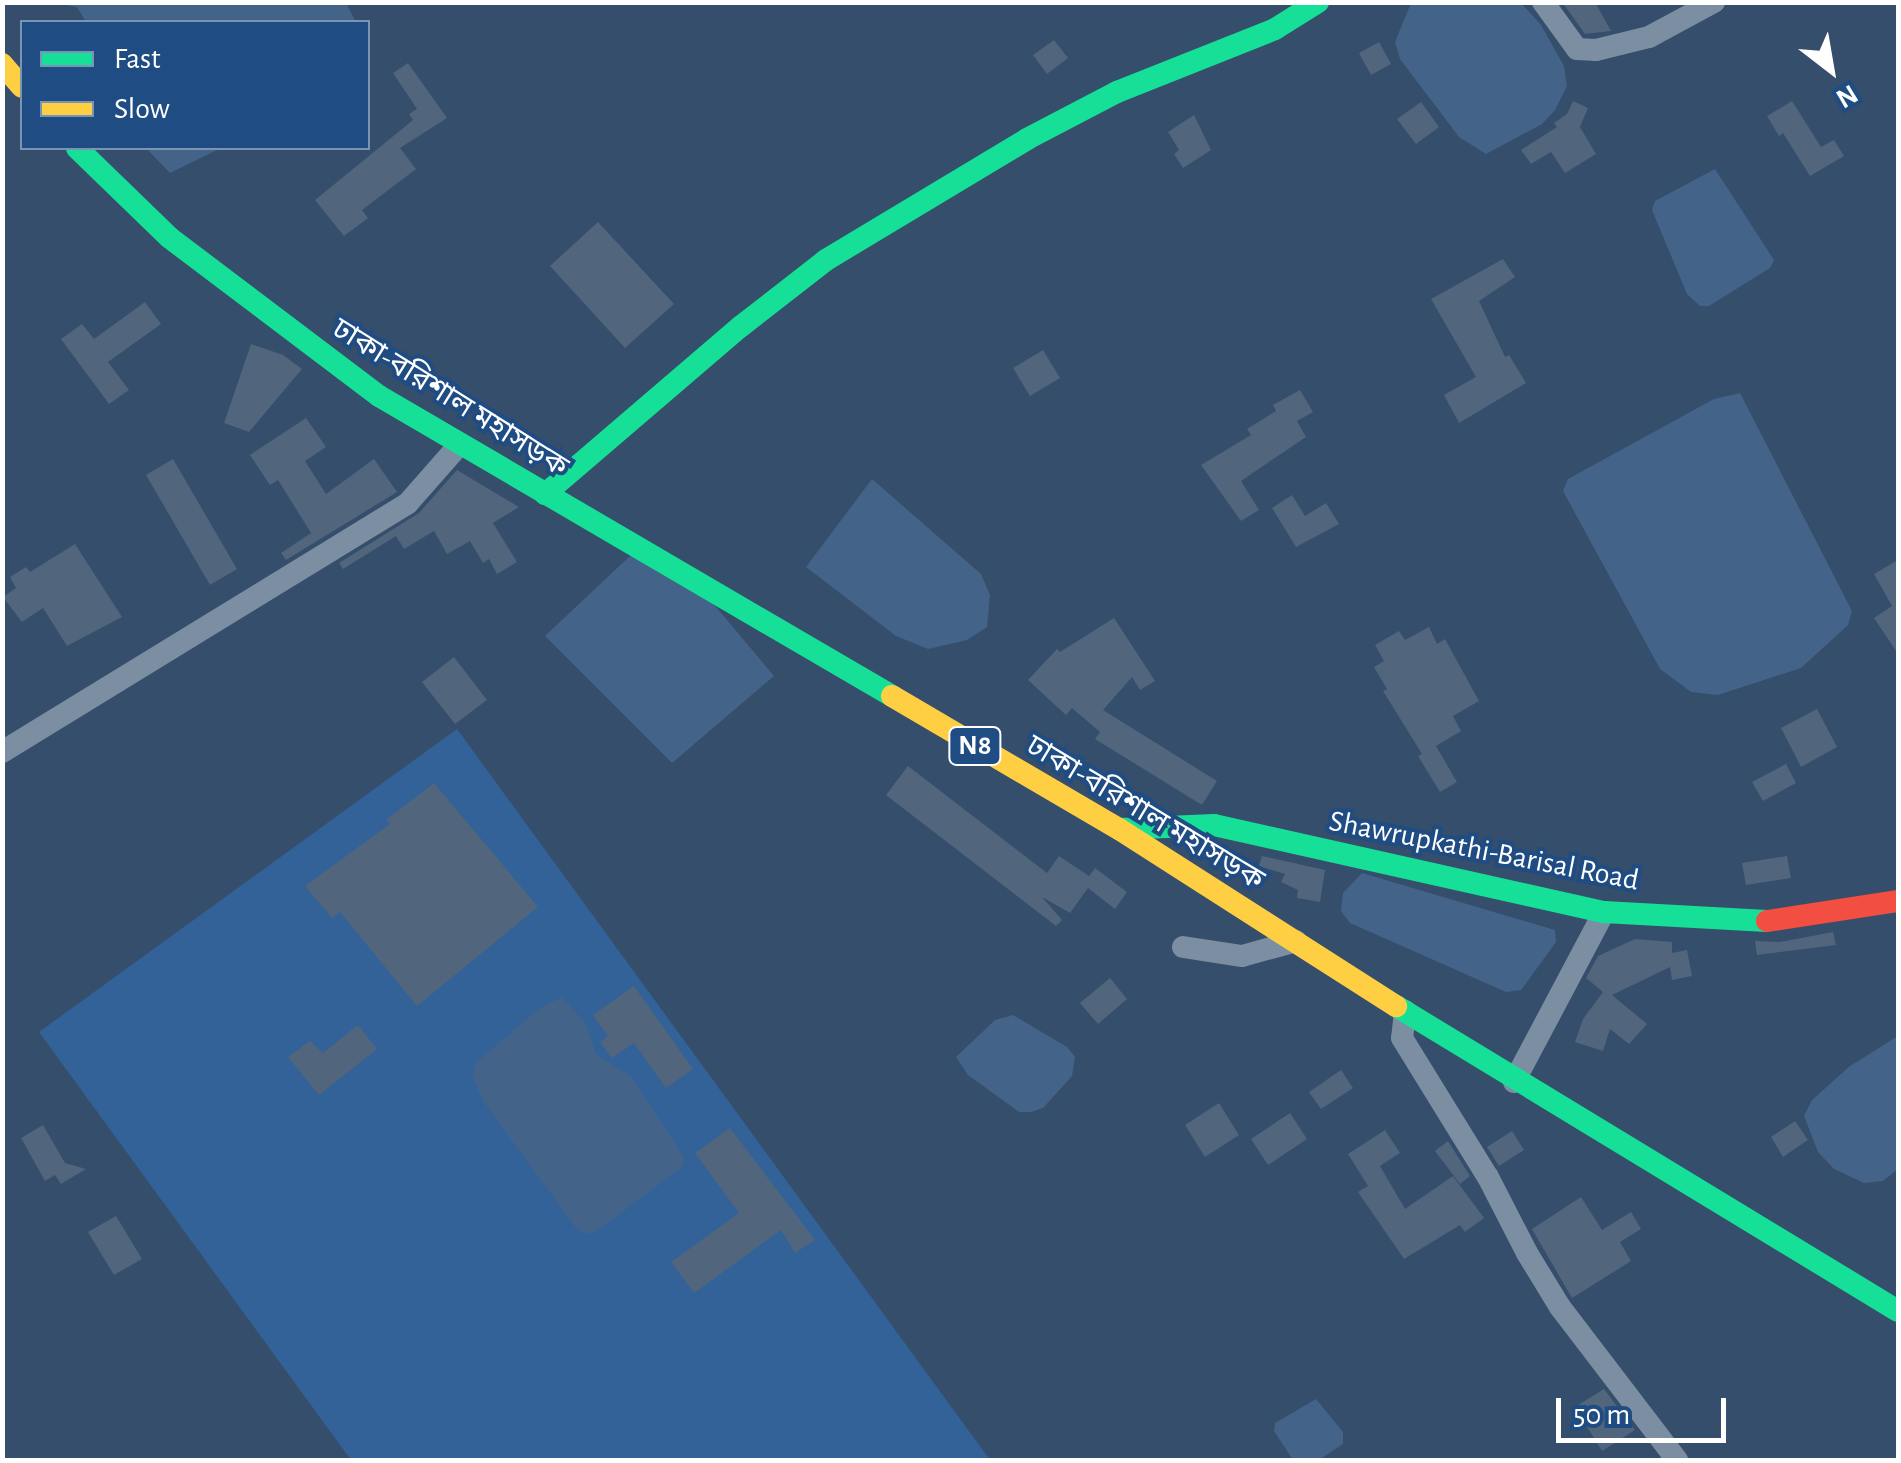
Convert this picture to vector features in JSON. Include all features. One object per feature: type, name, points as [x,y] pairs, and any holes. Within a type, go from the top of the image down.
[{"type":"main road","points":[[545,494],[740,327],[826,260],[1102,100],[1218,48],[1275,29],[1318,2]]},
{"type":"main road","points":[[2,64],[20,85]]},
{"type":"main road","name":"ঢাকা-বরিশাল মহাসড়ক","points":[[79,150],[170,238],[379,396],[458,446],[1118,829],[1514,1082],[1898,1312]]},
{"type":"main road","name":"Shawrupkathi-Barisal Road","points":[[1118,829],[1214,825],[1604,912],[1777,922],[1898,901]]},
{"type":"street","points":[[1544,2],[1577,49],[1596,50],[1649,38],[1714,2]]},
{"type":"street","points":[[2,752],[408,502],[458,446]]},
{"type":"street","points":[[1514,1082],[1604,912]]},
{"type":"street","points":[[1183,947],[1242,956],[1296,941]]},
{"type":"street","points":[[1405,1011],[1402,1038],[1488,1177],[1560,1307],[1677,1460]]},
{"type":"shaded area","points":[[56,3],[346,3],[355,20],[85,20],[77,7]]},
{"type":"shaded area","points":[[1411,3],[1521,3],[1541,25],[1564,66],[1567,86],[1555,110],[1542,124],[1486,154],[1459,137],[1400,59],[1395,42]]},
{"type":"shaded area","points":[[148,150],[217,150],[170,173]]},
{"type":"shaded area","points":[[1715,169],[1774,260],[1770,268],[1709,306],[1700,306],[1687,294],[1652,210],[1655,201]]},
{"type":"shaded area","points":[[1740,393],[1852,611],[1848,625],[1801,668],[1718,695],[1691,692],[1660,669],[1563,491],[1568,479],[1714,399]]},
{"type":"shaded area","points":[[872,479],[981,574],[990,595],[987,627],[967,640],[928,649],[896,636],[806,567]]},
{"type":"shaded area","points":[[631,555],[690,576],[774,676],[672,763],[545,636]]},
{"type":"shaded area","points":[[457,729],[990,1460],[351,1460],[39,1032]]},
{"type":"shaded area","points":[[1362,873],[1555,930],[1556,942],[1521,990],[1506,992],[1350,923],[1341,911],[1343,893]]},
{"type":"shaded area","points":[[562,997],[586,1024],[596,1054],[631,1076],[685,1159],[682,1167],[597,1231],[586,1234],[576,1228],[483,1101],[472,1075],[475,1064],[538,1009]]},
{"type":"shaded area","points":[[1013,1015],[1067,1047],[1075,1057],[1072,1076],[1043,1108],[1031,1112],[1019,1112],[968,1075],[956,1057],[995,1020]]},
{"type":"shaded area","points":[[1898,1036],[1898,1169],[1883,1181],[1864,1183],[1834,1169],[1818,1152],[1804,1116],[1812,1100],[1850,1066]]},
{"type":"shaded area","points":[[1316,1399],[1343,1432],[1343,1444],[1319,1460],[1293,1460],[1274,1431],[1275,1423]]},
{"type":"building","points":[[1562,2],[1595,2],[1611,31],[1585,34]]},
{"type":"building","points":[[1054,40],[1068,58],[1047,74],[1033,55]]},
{"type":"building","points":[[1379,42],[1391,64],[1371,75],[1359,53]]},
{"type":"building","points":[[408,63],[447,118],[400,148],[416,169],[362,210],[368,218],[344,236],[315,200],[413,120],[409,114],[417,109],[393,73]]},
{"type":"building","points":[[1573,101],[1588,108],[1580,127],[1596,154],[1565,173],[1551,152],[1531,164],[1521,150],[1557,127],[1554,123],[1567,114]]},
{"type":"building","points":[[1792,101],[1821,147],[1834,140],[1844,156],[1810,176],[1783,133],[1779,136],[1767,116]]},
{"type":"building","points":[[1421,102],[1439,127],[1416,144],[1397,119]]},
{"type":"building","points":[[1194,115],[1211,150],[1183,168],[1174,154],[1179,150],[1168,132]]},
{"type":"building","points":[[598,222],[674,304],[625,348],[550,266]]},
{"type":"building","points":[[1503,259],[1515,277],[1479,301],[1505,357],[1509,355],[1526,383],[1459,423],[1444,395],[1476,377],[1431,299]]},
{"type":"building","points":[[145,302],[161,324],[108,362],[129,390],[109,404],[61,339],[82,324],[94,339]]},
{"type":"building","points":[[251,344],[283,355],[302,369],[249,432],[224,423]]},
{"type":"building","points":[[1043,350],[1060,378],[1030,396],[1013,368]]},
{"type":"building","points":[[1300,390],[1313,412],[1297,421],[1306,437],[1241,481],[1259,510],[1241,521],[1201,465],[1251,435],[1247,429],[1276,411],[1273,405]]},
{"type":"building","points":[[306,418],[326,447],[305,461],[326,494],[374,459],[397,492],[286,560],[281,553],[311,533],[278,480],[270,485],[250,455]]},
{"type":"building","points":[[173,459],[237,569],[210,585],[146,475]]},
{"type":"building","points":[[457,470],[519,507],[493,523],[517,562],[497,574],[489,559],[483,563],[470,541],[447,554],[434,531],[404,549],[396,536],[343,569],[339,563],[419,513]]},
{"type":"building","points":[[1292,495],[1305,516],[1326,503],[1339,524],[1296,547],[1272,508]]},
{"type":"building","points":[[75,544],[122,617],[67,646],[43,608],[22,622],[3,597],[16,588],[10,577],[26,567],[30,572]]},
{"type":"building","points":[[1898,560],[1898,654],[1874,618],[1892,606],[1874,574]]},
{"type":"building","points":[[1114,618],[1155,681],[1140,690],[1132,677],[1103,710],[1217,781],[1202,805],[1095,739],[1100,732],[1072,708],[1066,715],[1028,680],[1057,649],[1060,652]]},
{"type":"building","points":[[1429,627],[1437,644],[1445,639],[1479,701],[1453,716],[1461,731],[1436,746],[1457,782],[1440,792],[1418,756],[1422,754],[1383,691],[1387,689],[1374,667],[1384,661],[1375,645],[1399,631],[1405,640]]},
{"type":"building","points":[[454,657],[487,700],[455,724],[422,682]]},
{"type":"building","points":[[1817,709],[1837,747],[1801,767],[1781,728]]},
{"type":"building","points":[[1786,764],[1796,783],[1763,801],[1752,782]]},
{"type":"building","points":[[908,766],[1047,873],[1059,856],[1089,876],[1095,868],[1127,892],[1115,909],[1088,888],[1070,913],[1042,897],[1062,920],[1056,926],[886,795]]},
{"type":"building","points":[[434,783],[538,907],[417,1006],[340,912],[332,918],[305,886],[390,824],[386,820]]},
{"type":"building","points":[[1262,856],[1325,870],[1320,902],[1297,898],[1298,890],[1281,882],[1285,874],[1259,866]]},
{"type":"building","points":[[1787,856],[1791,878],[1746,885],[1742,863]]},
{"type":"building","points":[[1833,932],[1836,945],[1757,955],[1755,941],[1780,942]]},
{"type":"building","points":[[1635,939],[1672,942],[1672,953],[1687,950],[1692,976],[1672,980],[1670,967],[1612,995],[1647,1024],[1629,1044],[1610,1029],[1603,1051],[1575,1042],[1583,1019],[1603,992],[1586,978],[1598,956]]},
{"type":"building","points":[[1110,978],[1127,999],[1098,1024],[1080,1003]]},
{"type":"building","points":[[634,986],[693,1069],[666,1088],[634,1043],[612,1058],[600,1042],[608,1036],[593,1015]]},
{"type":"building","points":[[358,1025],[377,1049],[319,1095],[288,1057],[310,1041],[323,1053]]},
{"type":"building","points":[[1341,1070],[1353,1088],[1321,1109],[1309,1092]]},
{"type":"building","points":[[1219,1103],[1239,1135],[1205,1157],[1185,1125]]},
{"type":"building","points":[[1290,1113],[1307,1139],[1268,1165],[1251,1139]]},
{"type":"building","points":[[1795,1121],[1808,1140],[1783,1157],[1771,1137]]},
{"type":"building","points":[[43,1125],[65,1163],[86,1169],[61,1184],[55,1175],[45,1181],[21,1138]]},
{"type":"building","points":[[730,1128],[815,1240],[795,1253],[781,1230],[694,1293],[671,1262],[739,1213],[695,1153]]},
{"type":"building","points":[[1385,1130],[1400,1153],[1380,1166],[1405,1209],[1453,1176],[1484,1218],[1465,1232],[1460,1225],[1404,1259],[1358,1192],[1368,1186],[1348,1154]]},
{"type":"building","points":[[1512,1131],[1524,1150],[1499,1166],[1487,1147]]},
{"type":"building","points":[[1448,1141],[1470,1176],[1460,1184],[1435,1151]]},
{"type":"building","points":[[1581,1197],[1602,1230],[1631,1212],[1641,1229],[1620,1242],[1631,1261],[1572,1298],[1532,1229]]},
{"type":"building","points":[[116,1216],[142,1259],[114,1275],[88,1232]]},
{"type":"building","points":[[1604,1389],[1635,1430],[1602,1451],[1575,1407]]},
{"type":"traffic: fast","points":[[545,494],[740,327],[826,260],[1027,139],[1117,92],[1275,29],[1318,2]]},
{"type":"traffic: fast","points":[[79,150],[170,238],[379,396],[892,696]]},
{"type":"traffic: fast","points":[[1119,829],[1214,825],[1604,912],[1767,921]]},
{"type":"traffic: fast","points":[[1396,1006],[1898,1311]]},
{"type":"traffic: slow","points":[[2,64],[20,85]]},
{"type":"traffic: slow","points":[[892,696],[1119,829],[1396,1006]]},
{"type":"traffic: jam","points":[[1767,921],[1898,901]]}]
